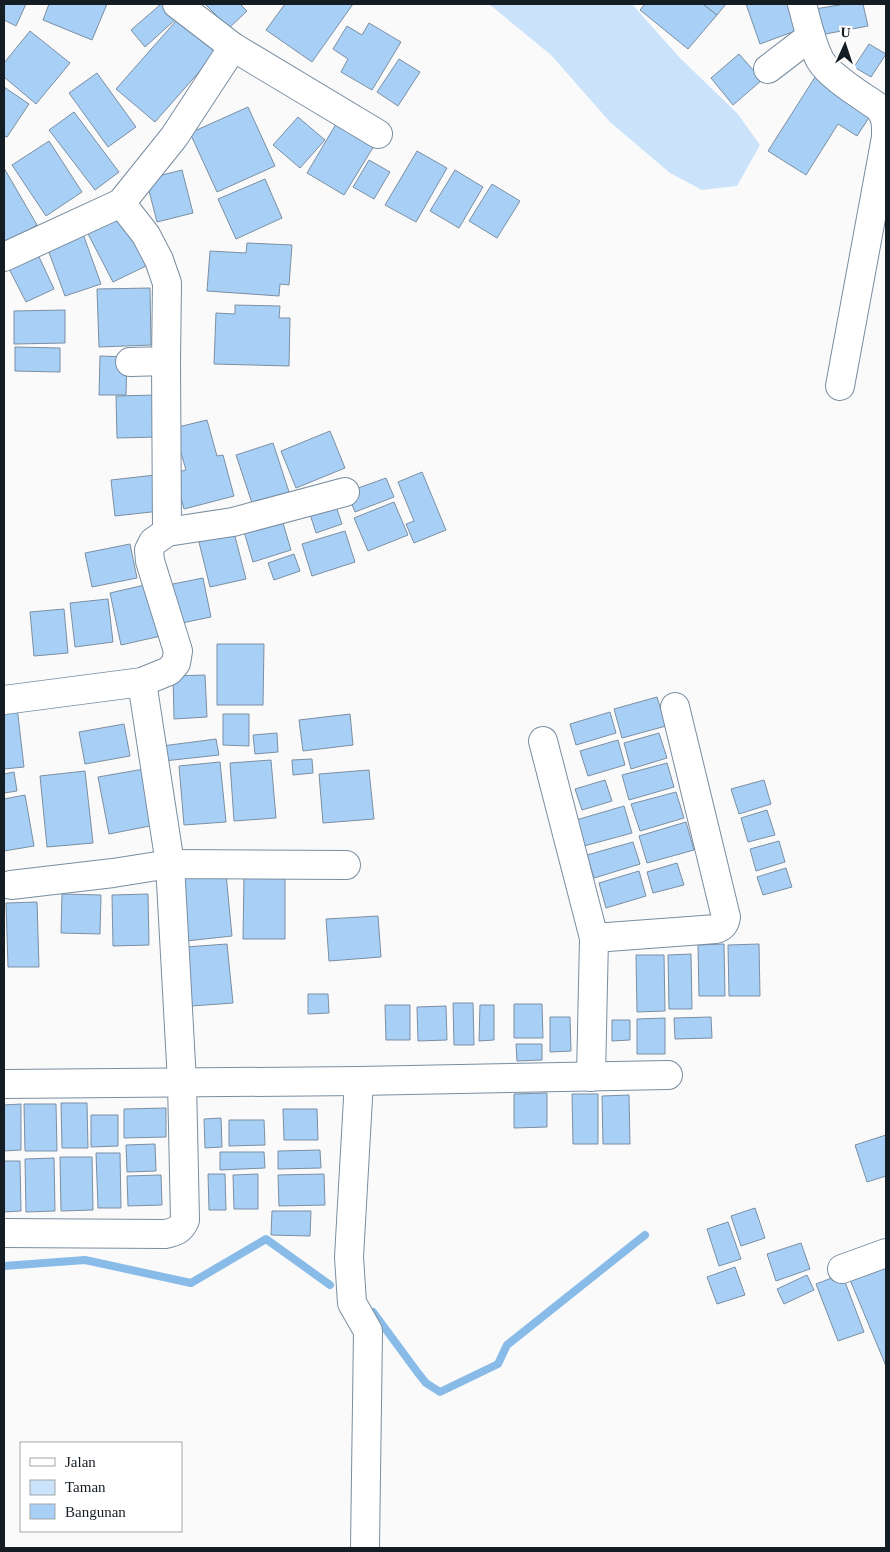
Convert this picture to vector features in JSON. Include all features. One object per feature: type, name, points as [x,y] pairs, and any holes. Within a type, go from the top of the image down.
[{"type":"street","points":[[177,4],[233,47],[378,134]]},
{"type":"street","points":[[802,4],[821,62],[834,75],[878,108],[886,122],[886,137],[840,386]]},
{"type":"street","points":[[768,69],[811,36]]},
{"type":"street","points":[[4,257],[121,203],[174,137],[233,47]]},
{"type":"street","points":[[121,203],[146,235],[159,260],[167,283],[167,532]]},
{"type":"street","points":[[130,362],[166,361]]},
{"type":"street","points":[[4,700],[142,682],[169,671],[176,663],[178,651],[150,561],[149,550],[153,542],[167,532],[233,522],[345,492]]},
{"type":"street","points":[[4,1233],[165,1234],[177,1231],[183,1226],[185,1220],[182,1082],[170,864],[142,682]]},
{"type":"street","points":[[594,938],[716,929],[722,928],[725,923],[726,916],[675,707]]},
{"type":"street","points":[[543,741],[594,938],[592,1077]]},
{"type":"street","points":[[11,885],[170,864],[346,865]]},
{"type":"street","points":[[4,1084],[359,1081],[668,1075]]},
{"type":"street","points":[[359,1081],[349,1257],[352,1303],[368,1331],[365,1548]]},
{"type":"street","points":[[842,1269],[886,1253]]},
{"type":"green space","points":[[489,4],[632,4],[679,57],[737,113],[760,145],[737,186],[702,190],[670,173],[610,122],[551,55]]},
{"type":"building","points":[[4,4],[26,4],[16,26],[4,20]]},
{"type":"building","points":[[49,4],[107,4],[92,40],[43,20]]},
{"type":"building","points":[[161,4],[176,19],[145,47],[131,30]]},
{"type":"building","points":[[205,4],[240,4],[247,11],[229,28]]},
{"type":"building","points":[[285,4],[353,4],[312,62],[266,30]]},
{"type":"building","points":[[645,4],[703,4],[717,15],[688,49],[640,10]]},
{"type":"building","points":[[703,4],[726,4],[717,15]]},
{"type":"building","points":[[746,4],[788,4],[798,30],[760,44]]},
{"type":"building","points":[[845,4],[863,4],[868,26],[820,35],[815,9]]},
{"type":"building","points":[[183,13],[221,47],[155,122],[116,89]]},
{"type":"building","points":[[369,23],[401,42],[372,90],[341,72],[348,59],[333,49],[347,26],[362,35]]},
{"type":"building","points":[[30,31],[70,63],[36,104],[4,77],[4,63]]},
{"type":"building","points":[[869,44],[886,54],[871,77],[854,67]]},
{"type":"building","points":[[739,54],[762,80],[733,105],[711,78]]},
{"type":"building","points":[[399,59],[420,72],[398,106],[377,92]]},
{"type":"building","points":[[97,73],[136,127],[108,147],[69,93]]},
{"type":"building","points":[[817,74],[874,110],[857,136],[838,124],[806,175],[768,151]]},
{"type":"building","points":[[4,87],[29,104],[7,137],[4,136]]},
{"type":"building","points":[[248,107],[275,166],[217,192],[190,133]]},
{"type":"building","points":[[74,112],[119,172],[95,190],[49,130]]},
{"type":"building","points":[[298,117],[325,140],[300,168],[273,145]]},
{"type":"building","points":[[339,119],[377,141],[344,195],[307,173]]},
{"type":"building","points":[[49,141],[82,192],[46,216],[12,165]]},
{"type":"building","points":[[417,151],[447,168],[416,222],[385,205]]},
{"type":"building","points":[[369,160],[390,172],[374,199],[353,187]]},
{"type":"building","points":[[4,168],[37,225],[4,244]]},
{"type":"building","points":[[182,170],[193,213],[157,222],[146,179]]},
{"type":"building","points":[[455,170],[483,187],[459,228],[430,211]]},
{"type":"building","points":[[265,179],[282,218],[236,239],[218,199]]},
{"type":"building","points":[[492,184],[520,201],[497,238],[469,221]]},
{"type":"building","points":[[121,215],[146,266],[113,282],[87,232]]},
{"type":"building","points":[[83,234],[101,284],[65,296],[47,247]]},
{"type":"building","points":[[247,243],[292,245],[289,285],[280,284],[279,296],[207,291],[210,251],[246,253]]},
{"type":"building","points":[[34,246],[54,289],[26,302],[5,261]]},
{"type":"building","points":[[150,288],[151,345],[99,347],[97,289]]},
{"type":"building","points":[[235,305],[280,306],[279,318],[290,318],[289,366],[214,364],[216,313],[235,314]]},
{"type":"building","points":[[65,310],[65,343],[14,344],[14,311]]},
{"type":"building","points":[[15,347],[60,348],[60,372],[15,371]]},
{"type":"building","points":[[100,356],[127,357],[126,395],[99,395]]},
{"type":"building","points":[[156,395],[157,437],[117,438],[116,396]]},
{"type":"building","points":[[207,420],[217,456],[223,455],[234,496],[184,509],[174,473],[186,470],[174,428]]},
{"type":"building","points":[[330,431],[345,468],[296,488],[281,451]]},
{"type":"building","points":[[273,443],[291,498],[254,509],[236,455]]},
{"type":"building","points":[[422,472],[446,530],[414,543],[406,524],[414,521],[398,482]]},
{"type":"building","points":[[155,475],[160,511],[115,516],[111,480]]},
{"type":"building","points":[[386,478],[394,497],[355,512],[347,492]]},
{"type":"building","points":[[394,502],[408,535],[368,551],[354,518]]},
{"type":"building","points":[[335,503],[342,524],[316,533],[309,511]]},
{"type":"building","points":[[280,513],[291,550],[253,562],[242,525]]},
{"type":"building","points":[[232,525],[246,579],[210,587],[197,534]]},
{"type":"building","points":[[345,531],[355,562],[312,576],[302,544]]},
{"type":"building","points":[[130,544],[137,578],[92,587],[85,553]]},
{"type":"building","points":[[294,554],[300,571],[274,580],[268,563]]},
{"type":"building","points":[[203,578],[211,617],[177,624],[168,585]]},
{"type":"building","points":[[149,584],[161,636],[121,645],[110,593]]},
{"type":"building","points":[[108,599],[113,642],[75,647],[70,603]]},
{"type":"building","points":[[64,609],[68,653],[34,656],[30,612]]},
{"type":"building","points":[[217,644],[264,644],[263,705],[217,705]]},
{"type":"building","points":[[205,675],[207,717],[174,719],[173,676]]},
{"type":"building","points":[[657,697],[666,726],[622,738],[614,709]]},
{"type":"building","points":[[17,707],[24,767],[4,769],[4,709]]},
{"type":"building","points":[[610,712],[616,733],[576,745],[570,724]]},
{"type":"building","points":[[223,714],[249,714],[249,746],[223,745]]},
{"type":"building","points":[[350,714],[353,745],[303,751],[299,720]]},
{"type":"building","points":[[124,724],[130,756],[85,764],[79,732]]},
{"type":"building","points":[[277,733],[278,752],[255,754],[253,735]]},
{"type":"building","points":[[659,733],[667,758],[631,769],[624,743]]},
{"type":"building","points":[[216,739],[219,755],[164,761],[162,746]]},
{"type":"building","points":[[618,740],[625,765],[588,776],[580,751]]},
{"type":"building","points":[[312,759],[313,773],[293,775],[292,760]]},
{"type":"building","points":[[271,760],[276,818],[234,821],[230,763]]},
{"type":"building","points":[[220,762],[226,822],[184,825],[179,766]]},
{"type":"building","points":[[667,763],[674,787],[629,800],[622,775]]},
{"type":"building","points":[[144,769],[155,825],[109,834],[98,777]]},
{"type":"building","points":[[369,770],[374,819],[323,823],[319,774]]},
{"type":"building","points":[[85,771],[93,843],[47,847],[40,776]]},
{"type":"building","points":[[14,772],[17,791],[4,793],[4,774]]},
{"type":"building","points":[[605,780],[612,801],[582,810],[575,789]]},
{"type":"building","points":[[764,780],[771,804],[739,814],[731,789]]},
{"type":"building","points":[[676,792],[684,818],[640,831],[631,804]]},
{"type":"building","points":[[25,795],[34,846],[4,851],[4,799]]},
{"type":"building","points":[[624,806],[632,833],[584,846],[576,820]]},
{"type":"building","points":[[767,810],[775,835],[748,842],[741,818]]},
{"type":"building","points":[[686,822],[694,850],[647,863],[639,836]]},
{"type":"building","points":[[779,841],[785,862],[756,871],[750,849]]},
{"type":"building","points":[[633,842],[640,864],[594,878],[587,855]]},
{"type":"building","points":[[677,863],[684,885],[653,893],[647,872]]},
{"type":"building","points":[[786,868],[792,887],[763,895],[757,877]]},
{"type":"building","points":[[639,871],[646,896],[606,908],[599,883]]},
{"type":"building","points":[[226,874],[232,936],[186,941],[180,879]]},
{"type":"building","points":[[244,876],[285,876],[285,939],[243,939]]},
{"type":"building","points":[[62,894],[101,895],[100,934],[61,933]]},
{"type":"building","points":[[148,894],[149,945],[113,946],[112,895]]},
{"type":"building","points":[[37,902],[39,967],[8,967],[6,903]]},
{"type":"building","points":[[378,916],[381,957],[329,961],[326,919]]},
{"type":"building","points":[[227,944],[233,1003],[192,1006],[186,947]]},
{"type":"building","points":[[724,944],[725,996],[699,996],[698,945]]},
{"type":"building","points":[[759,944],[760,996],[729,996],[728,945]]},
{"type":"building","points":[[691,954],[692,1009],[669,1009],[668,955]]},
{"type":"building","points":[[636,955],[664,955],[665,1011],[637,1012]]},
{"type":"building","points":[[308,994],[328,994],[329,1013],[308,1014]]},
{"type":"building","points":[[453,1003],[473,1003],[474,1045],[454,1045]]},
{"type":"building","points":[[514,1004],[542,1004],[543,1038],[514,1038]]},
{"type":"building","points":[[385,1005],[410,1005],[410,1040],[386,1040]]},
{"type":"building","points":[[480,1005],[494,1005],[494,1040],[479,1041]]},
{"type":"building","points":[[446,1006],[447,1040],[418,1041],[417,1007]]},
{"type":"building","points":[[550,1017],[570,1017],[571,1051],[550,1052]]},
{"type":"building","points":[[711,1017],[712,1038],[675,1039],[674,1018]]},
{"type":"building","points":[[665,1018],[665,1054],[637,1054],[637,1019]]},
{"type":"building","points":[[612,1020],[630,1020],[630,1040],[612,1041]]},
{"type":"building","points":[[516,1044],[542,1044],[542,1060],[517,1061]]},
{"type":"building","points":[[547,1093],[547,1127],[514,1128],[514,1094]]},
{"type":"building","points":[[572,1094],[598,1094],[598,1144],[573,1144]]},
{"type":"building","points":[[629,1095],[630,1144],[603,1144],[602,1096]]},
{"type":"building","points":[[61,1103],[87,1103],[88,1148],[62,1148]]},
{"type":"building","points":[[21,1104],[21,1150],[4,1151],[4,1105]]},
{"type":"building","points":[[24,1104],[56,1104],[57,1151],[25,1151]]},
{"type":"building","points":[[166,1108],[166,1137],[124,1138],[124,1109]]},
{"type":"building","points":[[283,1109],[317,1109],[318,1140],[284,1140]]},
{"type":"building","points":[[91,1115],[118,1115],[118,1146],[91,1147]]},
{"type":"building","points":[[221,1118],[222,1147],[205,1148],[204,1119]]},
{"type":"building","points":[[229,1120],[264,1120],[265,1145],[229,1146]]},
{"type":"building","points":[[886,1135],[886,1176],[867,1182],[855,1145]]},
{"type":"building","points":[[155,1144],[156,1171],[127,1172],[126,1145]]},
{"type":"building","points":[[320,1150],[321,1168],[278,1169],[278,1151]]},
{"type":"building","points":[[220,1152],[264,1152],[265,1168],[220,1170]]},
{"type":"building","points":[[96,1153],[120,1153],[121,1208],[98,1208]]},
{"type":"building","points":[[60,1157],[92,1157],[93,1210],[61,1211]]},
{"type":"building","points":[[54,1158],[55,1211],[26,1212],[25,1159]]},
{"type":"building","points":[[4,1161],[20,1161],[21,1211],[4,1212]]},
{"type":"building","points":[[208,1174],[225,1174],[226,1210],[209,1210]]},
{"type":"building","points":[[258,1174],[258,1209],[234,1209],[233,1175]]},
{"type":"building","points":[[324,1174],[325,1205],[279,1206],[278,1175]]},
{"type":"building","points":[[161,1175],[162,1205],[128,1206],[127,1176]]},
{"type":"building","points":[[755,1208],[765,1238],[741,1246],[731,1216]]},
{"type":"building","points":[[272,1211],[311,1211],[310,1236],[271,1235]]},
{"type":"building","points":[[728,1222],[741,1259],[719,1266],[707,1229]]},
{"type":"building","points":[[801,1243],[810,1269],[776,1281],[767,1254]]},
{"type":"building","points":[[886,1259],[886,1366],[848,1275]]},
{"type":"building","points":[[735,1267],[745,1295],[717,1304],[707,1277]]},
{"type":"building","points":[[842,1274],[864,1332],[838,1341],[816,1284]]},
{"type":"building","points":[[807,1275],[814,1290],[784,1304],[777,1289]]},
{"type":"waterway","points":[[373,1312],[426,1383],[440,1392],[498,1364],[507,1345],[645,1235]]},
{"type":"waterway","points":[[4,1266],[85,1260],[191,1283],[266,1239],[330,1285]]}]
